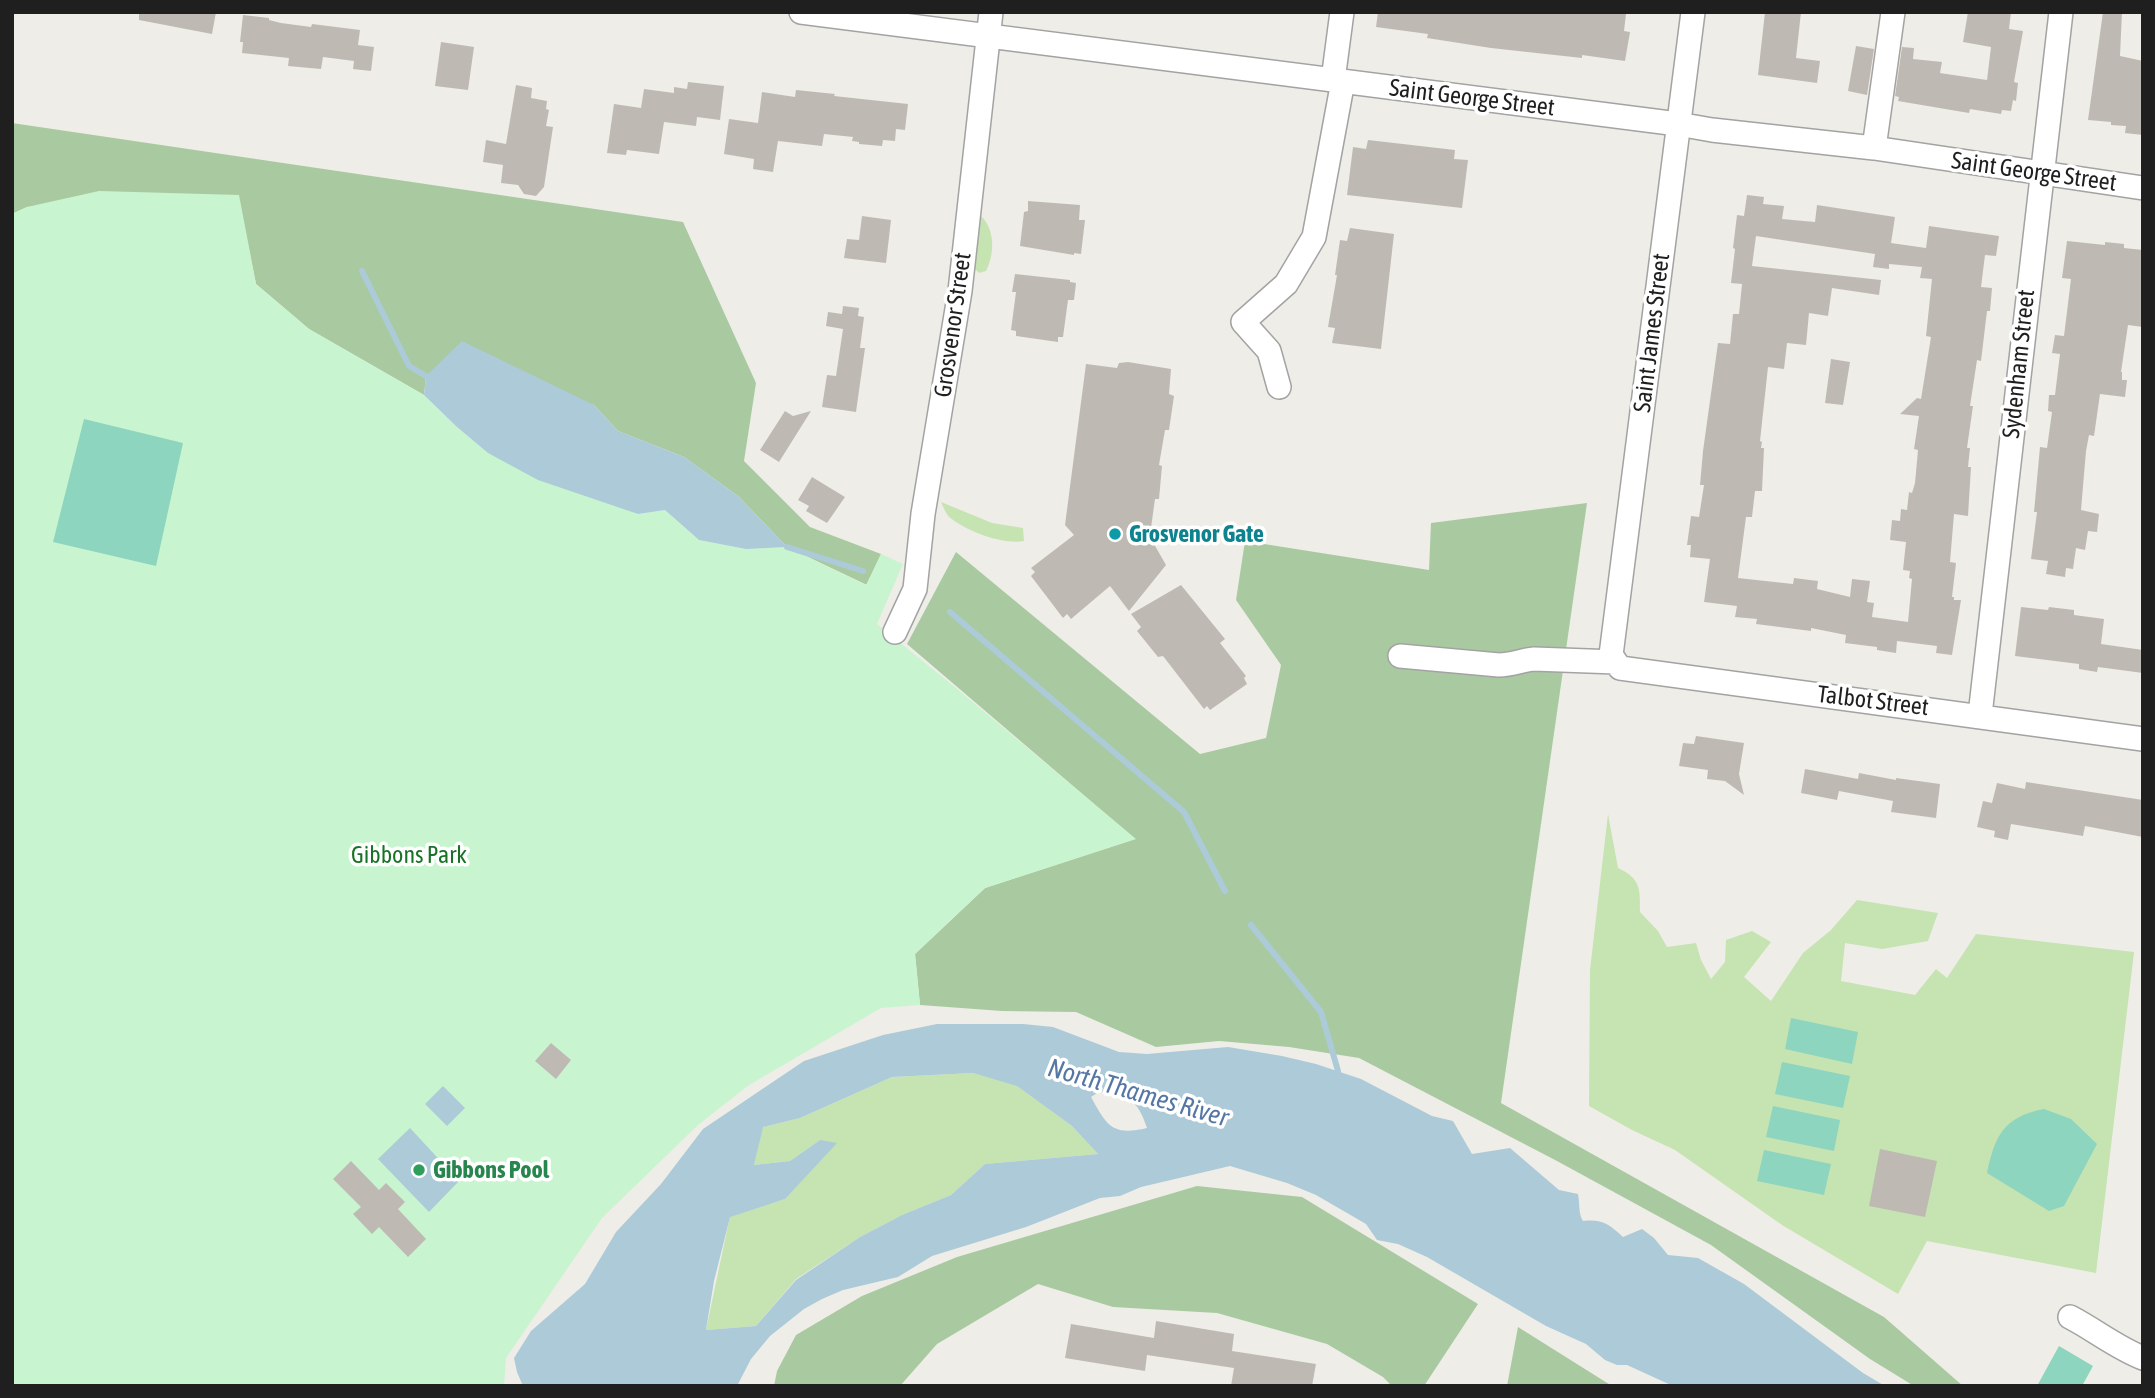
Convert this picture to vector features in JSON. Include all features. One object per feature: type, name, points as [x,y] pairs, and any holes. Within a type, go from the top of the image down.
[{"type":"street","name":"Saint George Street","points":[[801,12],[1712,130],[1874,148],[2143,188]]},
{"type":"street","name":"Grosvenor Street","points":[[895,632],[915,589],[923,514],[960,292],[991,12]]},
{"type":"street","points":[[1279,387],[1269,351],[1243,322],[1286,284],[1314,237],[1338,80],[1342,12]]},
{"type":"street","name":"Saint James Street","points":[[1613,658],[1693,12]]},
{"type":"street","points":[[1874,148],[1893,12]]},
{"type":"street","name":"Sydenham Street","points":[[1980,715],[2061,12]]},
{"type":"street","name":"Talbot Street","points":[[1400,656],[1499,665],[1513,665],[1534,659],[1613,658],[1620,668],[2143,739]]},
{"type":"street","points":[[2070,1317],[2101,1333],[2126,1352],[2143,1358]]},
{"type":"green space","points":[[12,123],[683,222],[756,383],[744,461],[810,527],[881,554],[867,585],[787,547],[738,496],[684,457],[618,431],[594,405],[426,376],[424,395],[309,329],[256,284],[238,195],[27,207],[12,214]]},
{"type":"green space","name":"Gibbons Park","points":[[99,191],[239,195],[256,284],[309,329],[424,395],[488,453],[638,514],[665,510],[699,540],[746,549],[787,547],[866,585],[881,554],[903,564],[877,624],[1136,839],[985,888],[915,954],[920,1005],[881,1008],[749,1085],[698,1125],[602,1218],[506,1358],[504,1386],[12,1386],[12,214],[27,207]]},
{"type":"green space","points":[[981,216],[989,228],[992,250],[986,271],[979,273],[973,267]]},
{"type":"green space","points":[[84,419],[183,443],[156,566],[53,542]]},
{"type":"green space","points":[[941,502],[992,523],[1023,528],[1024,541],[1006,541],[975,532],[949,517]]},
{"type":"green space","points":[[1587,503],[1501,1103],[1884,1317],[1963,1386],[1914,1386],[1870,1359],[1711,1245],[1359,1058],[1289,1047],[1219,1041],[1156,1047],[1076,1012],[1002,1011],[920,1005],[915,954],[985,888],[1135,839],[907,644],[956,552],[1200,754],[1266,738],[1281,665],[1236,600],[1245,541],[1429,570],[1431,523]]},
{"type":"green space","points":[[1608,814],[1618,868],[1635,880],[1639,890],[1640,912],[1658,931],[1667,947],[1696,943],[1711,979],[1725,962],[1726,940],[1752,931],[1771,942],[1744,977],[1771,1001],[1803,953],[1831,930],[1857,900],[1938,913],[1928,941],[1882,949],[1845,943],[1841,981],[1915,995],[1936,969],[1947,978],[1976,934],[2134,952],[2096,1273],[1927,1241],[1898,1294],[1782,1225],[1675,1150],[1589,1106],[1590,970]]},
{"type":"green space","points":[[1791,1018],[1858,1032],[1852,1064],[1785,1049]]},
{"type":"green space","points":[[1782,1062],[1850,1076],[1843,1108],[1775,1094]]},
{"type":"green space","points":[[973,1073],[1016,1085],[1072,1126],[1098,1154],[985,1164],[951,1195],[902,1215],[860,1237],[796,1279],[756,1326],[706,1330],[730,1216],[785,1199],[820,1140],[790,1161],[754,1165],[762,1127],[800,1118],[892,1077]]},
{"type":"green space","points":[[1773,1106],[1840,1120],[1834,1151],[1766,1137]]},
{"type":"green space","points":[[2044,1109],[2071,1119],[2097,1144],[2064,1206],[2049,1211],[1987,1173],[1998,1138],[2010,1123],[2030,1112]]},
{"type":"green space","points":[[1764,1150],[1831,1164],[1824,1195],[1757,1181]]},
{"type":"green space","points":[[1197,1186],[1302,1197],[1478,1304],[1424,1386],[1392,1386],[1383,1377],[1327,1344],[1217,1313],[1113,1307],[1038,1284],[937,1344],[900,1386],[774,1386],[777,1371],[796,1335],[862,1296],[957,1257]]},
{"type":"green space","points":[[1518,1327],[1612,1386],[1507,1386]]},
{"type":"green space","points":[[2059,1346],[2093,1366],[2082,1386],[2037,1386]]},
{"type":"water","points":[[462,341],[594,405],[618,431],[684,457],[738,496],[787,547],[746,549],[699,540],[665,510],[638,514],[538,480],[488,453],[424,395],[426,376]]},
{"type":"water","name":"North Thames River","points":[[937,1024],[1023,1024],[1053,1027],[1119,1052],[1147,1054],[1228,1047],[1316,1064],[1361,1079],[1432,1116],[1453,1121],[1472,1154],[1510,1148],[1559,1190],[1578,1194],[1583,1221],[1605,1223],[1623,1237],[1642,1229],[1654,1238],[1668,1255],[1698,1258],[1744,1284],[1863,1373],[1885,1386],[1673,1386],[1627,1365],[1617,1365],[1605,1360],[1586,1344],[1546,1326],[1427,1257],[1398,1244],[1377,1240],[1366,1224],[1316,1195],[1287,1183],[1230,1166],[1141,1187],[1120,1196],[1100,1198],[1026,1227],[932,1256],[898,1277],[843,1290],[822,1299],[804,1309],[770,1336],[751,1359],[737,1386],[523,1386],[514,1358],[531,1331],[585,1284],[616,1232],[661,1184],[703,1129],[804,1061],[883,1035]],"holes":[[[973,1073],[1017,1086],[1072,1126],[1098,1154],[985,1164],[951,1195],[902,1215],[860,1237],[796,1280],[756,1326],[706,1330],[714,1281],[730,1217],[785,1199],[837,1143],[820,1140],[790,1161],[754,1165],[763,1127],[800,1118],[892,1077]],[[1100,1091],[1131,1100],[1140,1110],[1147,1128],[1126,1131],[1112,1126],[1091,1097]]]},
{"type":"water","points":[[443,1086],[465,1108],[447,1126],[425,1104]]},
{"type":"water","name":"Gibbons Pool","points":[[410,1128],[459,1181],[429,1212],[378,1159]]},
{"type":"building","points":[[139,12],[216,12],[212,34],[139,20]]},
{"type":"building","points":[[1378,12],[1615,12],[1626,14],[1624,31],[1630,32],[1625,61],[1582,55],[1582,58],[1491,48],[1427,38],[1428,34],[1376,27]]},
{"type":"building","points":[[1765,12],[1801,12],[1796,58],[1820,61],[1817,83],[1758,75]]},
{"type":"building","points":[[1968,12],[2011,12],[2009,29],[2023,31],[2014,82],[2018,83],[2016,101],[2013,100],[2011,111],[2002,110],[2001,114],[1970,109],[1969,113],[1898,101],[1899,97],[1895,96],[1902,47],[1914,48],[1913,59],[1942,62],[1940,73],[1987,80],[1991,47],[1963,42]]},
{"type":"building","points":[[2103,12],[2122,12],[2120,56],[2143,61],[2143,135],[2125,133],[2126,126],[2088,120]]},
{"type":"building","points":[[243,15],[311,27],[312,24],[360,30],[358,45],[374,47],[371,71],[353,69],[354,61],[323,57],[321,69],[288,66],[289,58],[242,53],[243,42],[240,42]]},
{"type":"building","points":[[441,42],[474,47],[468,90],[435,86]]},
{"type":"building","points":[[1856,46],[1874,49],[1867,95],[1848,91]]},
{"type":"building","points":[[688,82],[724,86],[720,120],[697,117],[696,126],[664,122],[659,154],[627,150],[626,155],[607,153],[614,104],[641,108],[644,89],[674,93],[674,87],[687,89]]},
{"type":"building","points":[[516,85],[532,88],[531,98],[547,101],[546,109],[549,110],[546,126],[553,127],[544,187],[536,196],[524,194],[518,185],[501,183],[503,165],[483,162],[486,140],[506,144]]},
{"type":"building","points":[[796,90],[908,104],[905,130],[896,129],[895,141],[883,140],[882,146],[859,144],[852,141],[853,137],[824,134],[822,146],[778,141],[773,172],[753,169],[754,159],[724,154],[729,119],[758,123],[762,92],[795,97]]},
{"type":"building","points":[[1368,140],[1455,150],[1454,159],[1468,160],[1462,208],[1347,195],[1353,147],[1366,149]]},
{"type":"building","points":[[1747,195],[1764,197],[1763,204],[1784,206],[1782,219],[1815,222],[1817,205],[1895,217],[1891,243],[1926,248],[1929,226],[1999,236],[1996,256],[1985,255],[1981,287],[1992,288],[1981,361],[1977,360],[1970,406],[1973,406],[1967,448],[1970,448],[1968,467],[1971,467],[1968,516],[1954,514],[1950,562],[1956,563],[1952,597],[1954,600],[1961,600],[1952,655],[1936,653],[1937,646],[1897,641],[1896,653],[1877,650],[1877,647],[1845,643],[1846,635],[1811,628],[1811,631],[1756,624],[1757,619],[1735,617],[1737,606],[1704,602],[1710,559],[1690,557],[1691,545],[1687,545],[1691,516],[1699,517],[1704,485],[1700,485],[1703,451],[1718,343],[1730,344],[1733,314],[1739,314],[1742,284],[1731,283],[1737,215],[1744,216]],"holes":[[[1756,236],[1875,254],[1873,267],[1889,269],[1889,264],[1922,267],[1920,278],[1932,279],[1926,336],[1931,337],[1921,399],[1917,398],[1900,414],[1919,416],[1914,449],[1918,450],[1915,483],[1912,493],[1909,492],[1907,510],[1901,509],[1900,521],[1892,520],[1890,540],[1906,542],[1903,570],[1910,571],[1909,578],[1912,579],[1908,622],[1872,617],[1874,603],[1867,602],[1870,581],[1852,579],[1850,597],[1817,589],[1818,581],[1794,578],[1793,584],[1738,578],[1746,517],[1752,517],[1755,491],[1762,491],[1764,448],[1761,448],[1760,441],[1768,367],[1784,369],[1787,343],[1806,345],[1809,313],[1828,316],[1832,288],[1879,295],[1881,280],[1752,266]]]},
{"type":"building","points":[[1028,201],[1080,205],[1079,220],[1085,220],[1081,254],[1020,246]]},
{"type":"building","points":[[862,216],[891,220],[886,263],[844,258],[847,239],[859,240]]},
{"type":"building","points":[[1350,228],[1394,234],[1381,349],[1332,343],[1335,328],[1328,327],[1340,240],[1347,241]]},
{"type":"building","points":[[2067,241],[2124,244],[2124,248],[2143,250],[2143,327],[2128,325],[2121,372],[2122,380],[2127,380],[2125,397],[2100,394],[2094,436],[2089,435],[2086,451],[2081,510],[2099,514],[2097,532],[2088,531],[2085,550],[2076,548],[2073,569],[2066,568],[2065,577],[2046,574],[2048,561],[2031,559],[2037,512],[2034,512],[2040,447],[2047,448],[2052,412],[2048,411],[2049,395],[2055,395],[2060,354],[2052,353],[2055,335],[2064,336],[2071,279],[2062,278]]},
{"type":"building","points":[[1015,274],[1076,283],[1074,300],[1068,300],[1063,337],[1058,337],[1058,342],[1016,336],[1016,331],[1011,330],[1016,292],[1012,292]]},
{"type":"building","points":[[843,306],[859,308],[858,316],[864,317],[860,348],[865,348],[856,412],[822,407],[827,375],[836,376],[843,329],[826,326],[828,312],[842,314]]},
{"type":"building","points":[[1831,359],[1850,362],[1843,405],[1825,403]]},
{"type":"building","name":"Grosvenor Gate","points":[[1119,363],[1171,369],[1169,394],[1174,396],[1169,430],[1165,430],[1159,465],[1162,466],[1159,499],[1155,499],[1151,528],[1158,530],[1154,544],[1166,565],[1129,611],[1110,586],[1071,619],[1067,614],[1063,618],[1031,576],[1035,572],[1031,568],[1074,535],[1065,525],[1086,364],[1117,368]]},
{"type":"building","points":[[785,411],[793,416],[811,411],[779,462],[760,450]]},
{"type":"building","points":[[812,477],[845,497],[827,523],[806,511],[809,506],[798,500]]},
{"type":"building","points":[[1181,585],[1225,639],[1220,643],[1246,676],[1244,678],[1247,684],[1210,710],[1207,706],[1204,709],[1163,656],[1158,657],[1137,631],[1141,627],[1131,614]]},
{"type":"building","points":[[2021,607],[2074,610],[2074,615],[2104,619],[2101,644],[2143,650],[2143,673],[2098,667],[2097,672],[2079,669],[2079,664],[2015,656]]},
{"type":"building","points":[[1696,736],[1744,743],[1739,774],[1744,795],[1725,781],[1707,779],[1708,770],[1679,766],[1683,743],[1694,744]]},
{"type":"building","points":[[1805,769],[1858,779],[1859,773],[1940,784],[1936,818],[1891,812],[1893,801],[1839,791],[1837,800],[1801,793]]},
{"type":"building","points":[[2026,782],[2143,800],[2143,837],[2085,826],[2083,836],[2011,824],[2008,840],[1994,837],[1995,831],[1977,827],[1983,801],[1992,803],[1997,783],[2025,789]]},
{"type":"building","points":[[551,1043],[571,1060],[556,1079],[535,1061]]},
{"type":"building","points":[[1880,1149],[1937,1161],[1925,1217],[1869,1206]]},
{"type":"building","points":[[351,1161],[379,1190],[386,1183],[405,1202],[398,1209],[426,1239],[408,1257],[379,1227],[372,1234],[353,1214],[361,1207],[333,1179]]},
{"type":"building","points":[[1156,1321],[1234,1334],[1232,1351],[1316,1364],[1312,1386],[1231,1386],[1234,1368],[1147,1355],[1145,1371],[1065,1358],[1071,1324],[1154,1338]]},
{"type":"waterway","points":[[362,271],[409,366],[426,376]]},
{"type":"waterway","points":[[787,547],[863,571]]},
{"type":"waterway","points":[[950,612],[1184,812],[1225,891]]},
{"type":"waterway","points":[[1251,925],[1321,1012],[1338,1071]]},
{"type":"place","name":"Grosvenor Gate","points":[[1115,534]]},
{"type":"place","name":"Gibbons Pool","points":[[419,1170]]}]
